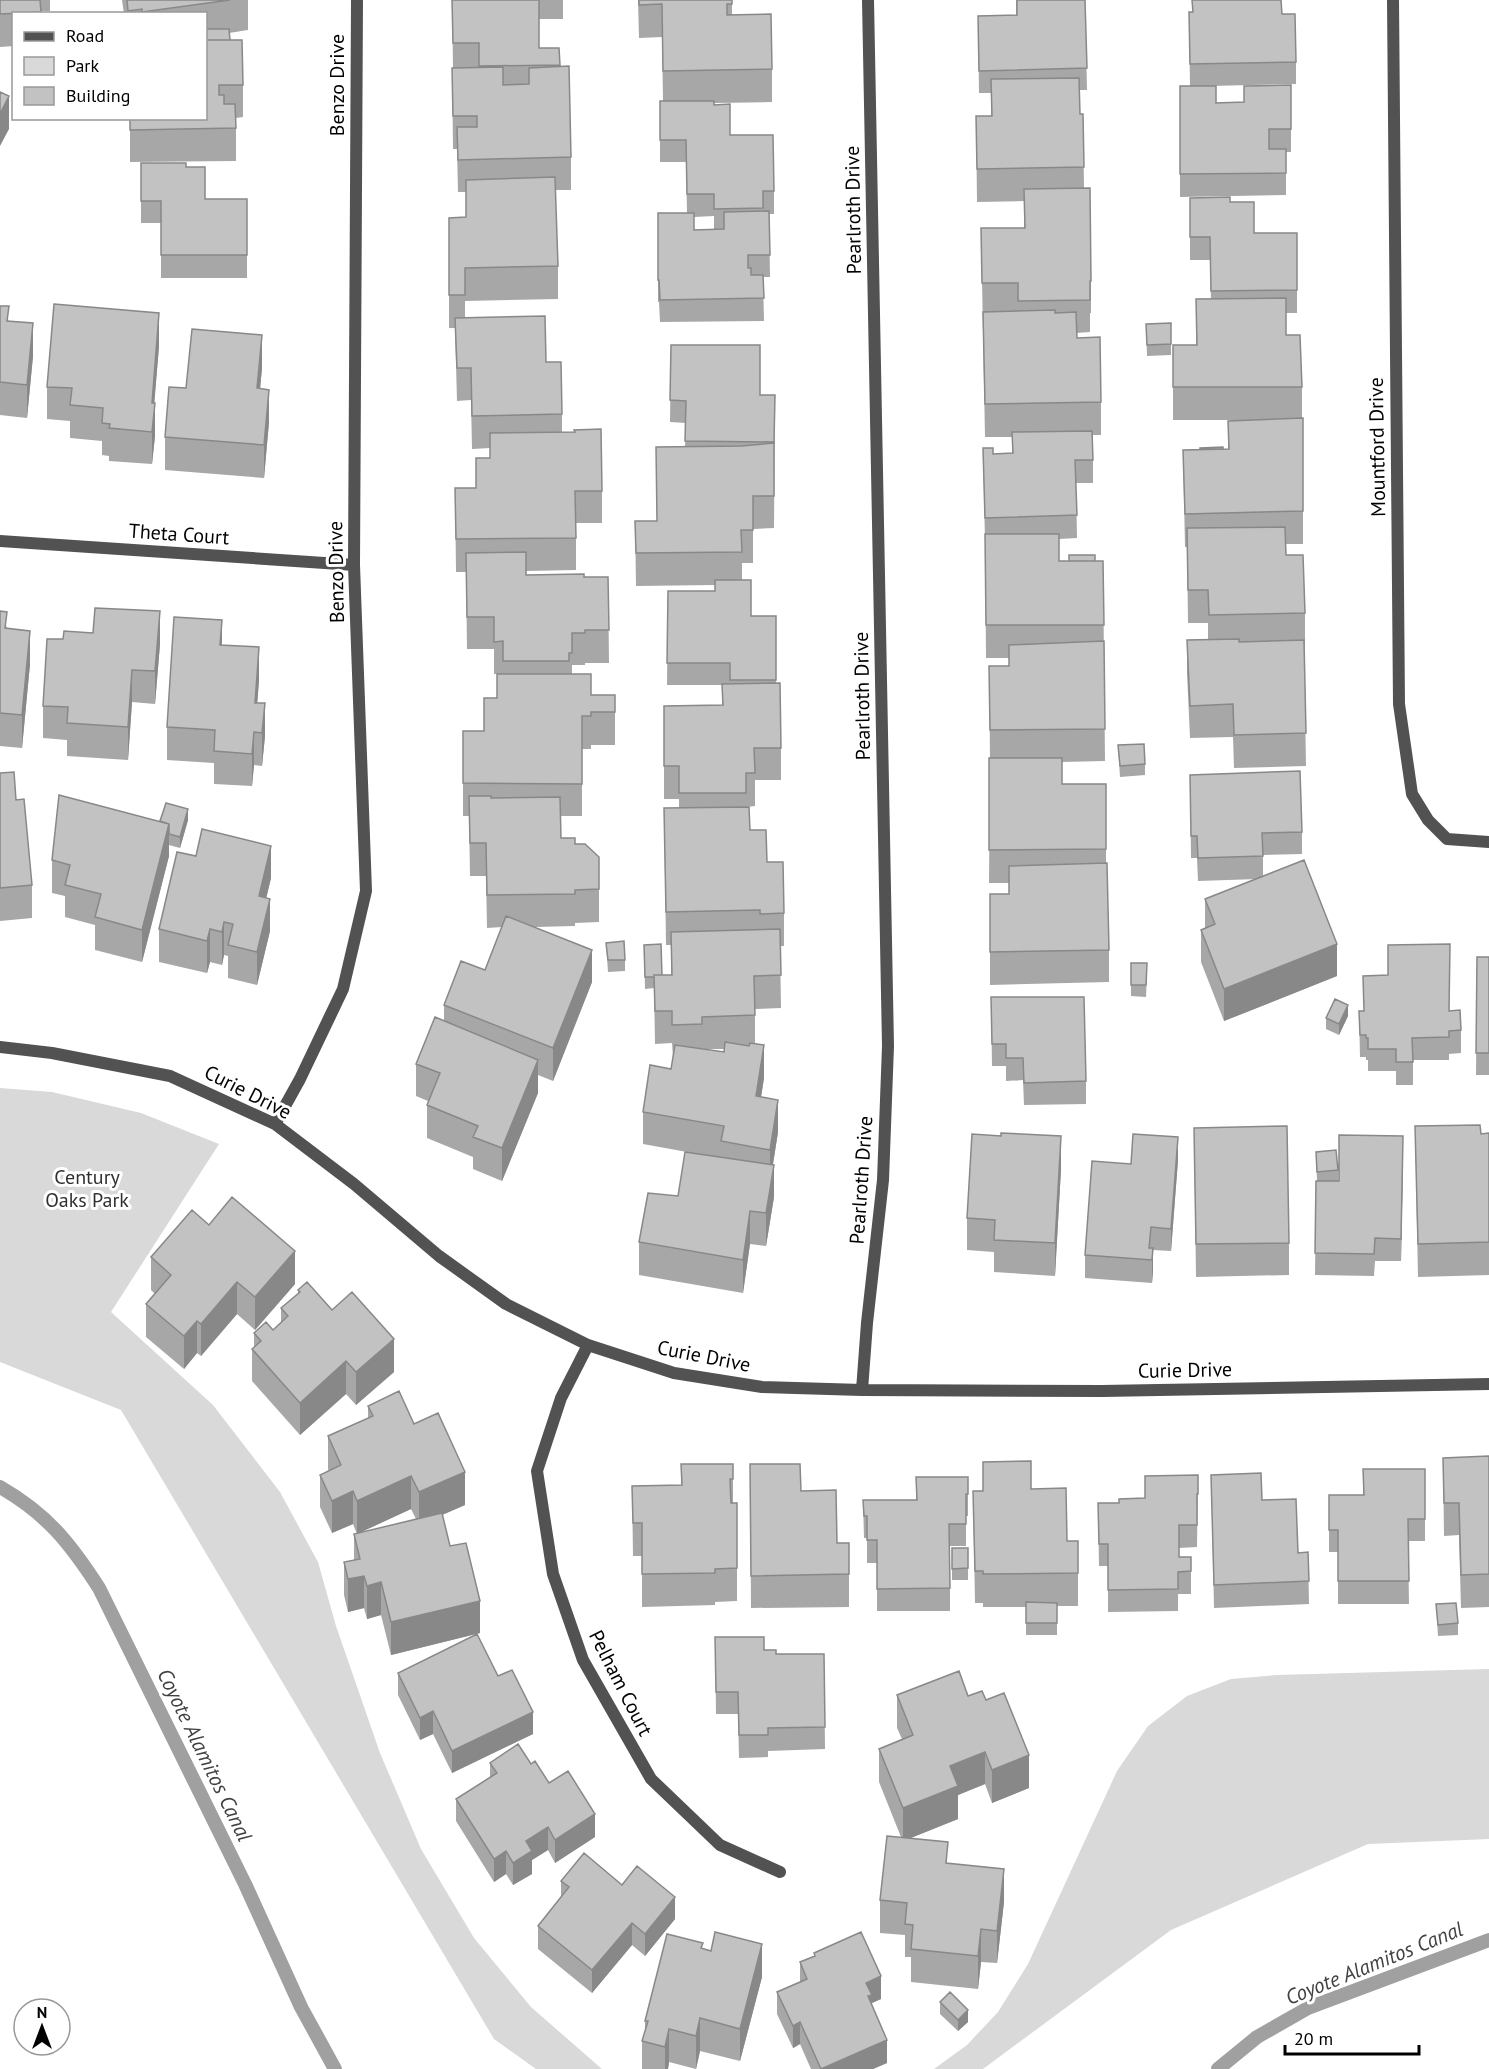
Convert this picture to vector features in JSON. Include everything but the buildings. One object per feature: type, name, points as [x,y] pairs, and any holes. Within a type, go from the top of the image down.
[{"type":"street","name":"Benzo Drive","points":[[275,1124],[300,1079],[343,989],[366,891],[354,565],[357,0]]},
{"type":"street","name":"Pearlroth Drive","points":[[862,1390],[883,1180],[888,1046],[868,0]]},
{"type":"street","name":"Mountford Drive","points":[[1393,0],[1399,704],[1412,794],[1428,820],[1447,839],[1489,842]]},
{"type":"street","name":"Theta Court","points":[[0,541],[354,565]]},
{"type":"street","name":"Curie Drive","points":[[0,1047],[52,1053],[170,1076],[275,1124],[354,1184],[439,1256],[506,1304],[588,1345],[685,1374],[762,1387],[862,1390],[1102,1391],[1489,1384]]},
{"type":"street","name":"Pelham Court","points":[[588,1345],[561,1398],[537,1471],[554,1574],[583,1660],[651,1779],[720,1845],[780,1872]]},
{"type":"green space","name":"Century Oaks Park","points":[[0,1088],[52,1092],[141,1113],[219,1144],[111,1312],[213,1405],[280,1492],[318,1562],[336,1626],[380,1753],[421,1849],[474,1938],[531,2007],[602,2069],[536,2069],[494,2039],[121,1410],[0,1362]]},
{"type":"green space","points":[[1489,1669],[1489,1839],[1368,1844],[1171,1930],[983,2069],[934,2069],[967,2045],[998,2012],[1028,1964],[1117,1771],[1148,1726],[1187,1696],[1231,1679],[1277,1675]]},
{"type":"waterway","name":"Coyote Alamitos Canal","points":[[0,1487],[17,1497],[56,1531],[78,1557],[99,1588],[245,1884],[301,2007],[335,2069]]},
{"type":"waterway","name":"Coyote Alamitos Canal","points":[[1218,2069],[1257,2037],[1308,2008],[1489,1940]]}]
